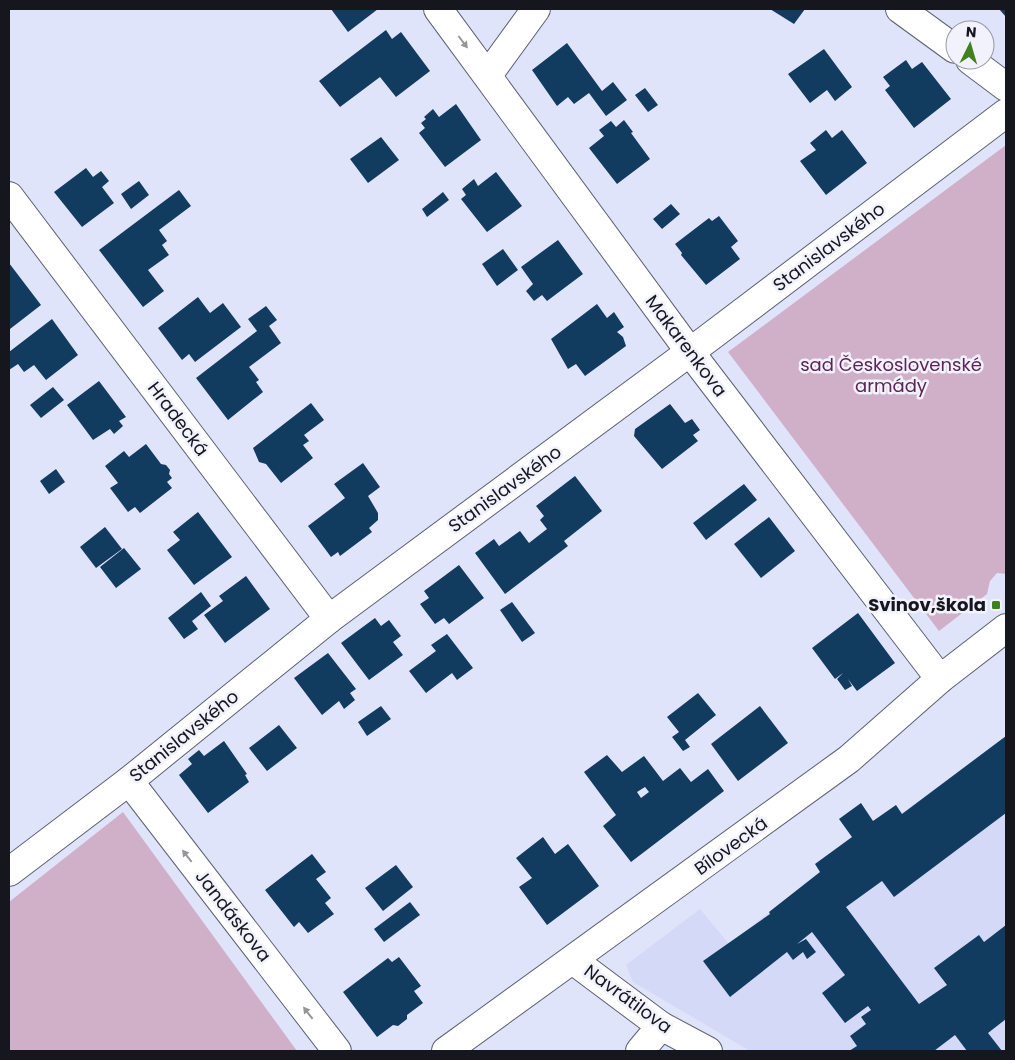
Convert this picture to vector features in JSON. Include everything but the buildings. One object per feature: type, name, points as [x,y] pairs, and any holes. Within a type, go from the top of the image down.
[{"type":"street","name":"Makarenkova","points":[[438,9],[690,352],[940,679]]},
{"type":"street","points":[[488,75],[536,9]]},
{"type":"street","points":[[900,9],[945,42]]},
{"type":"street","points":[[983,70],[1006,87]]},
{"type":"street","name":"Stanislavského","points":[[9,872],[129,781],[329,619],[690,352],[1006,113]]},
{"type":"street","name":"Hradecká","points":[[9,196],[329,619]]},
{"type":"street","name":"Bílovecká","points":[[446,1051],[574,961],[849,760],[940,679],[1006,628]]},
{"type":"street","name":"Jandáskova","points":[[129,781],[337,1051]]},
{"type":"street","name":"Navrátilova","points":[[574,961],[661,1026],[708,1051]]},
{"type":"street","points":[[640,1051],[661,1026]]},
{"type":"shaded area","points":[[1006,736],[1006,1051],[750,1051],[633,982],[626,965],[700,909],[729,944],[820,872],[815,864],[852,838],[839,819],[861,803],[873,821],[896,805],[902,813]]},
{"type":"green space","name":"sad Československé armády","points":[[1006,145],[1006,574],[997,573],[990,581],[987,594],[939,631],[728,352]]},
{"type":"green space","points":[[123,812],[297,1051],[9,1051],[9,902]]},
{"type":"place","name":"Svinov,škola","points":[[996,605]]}]
